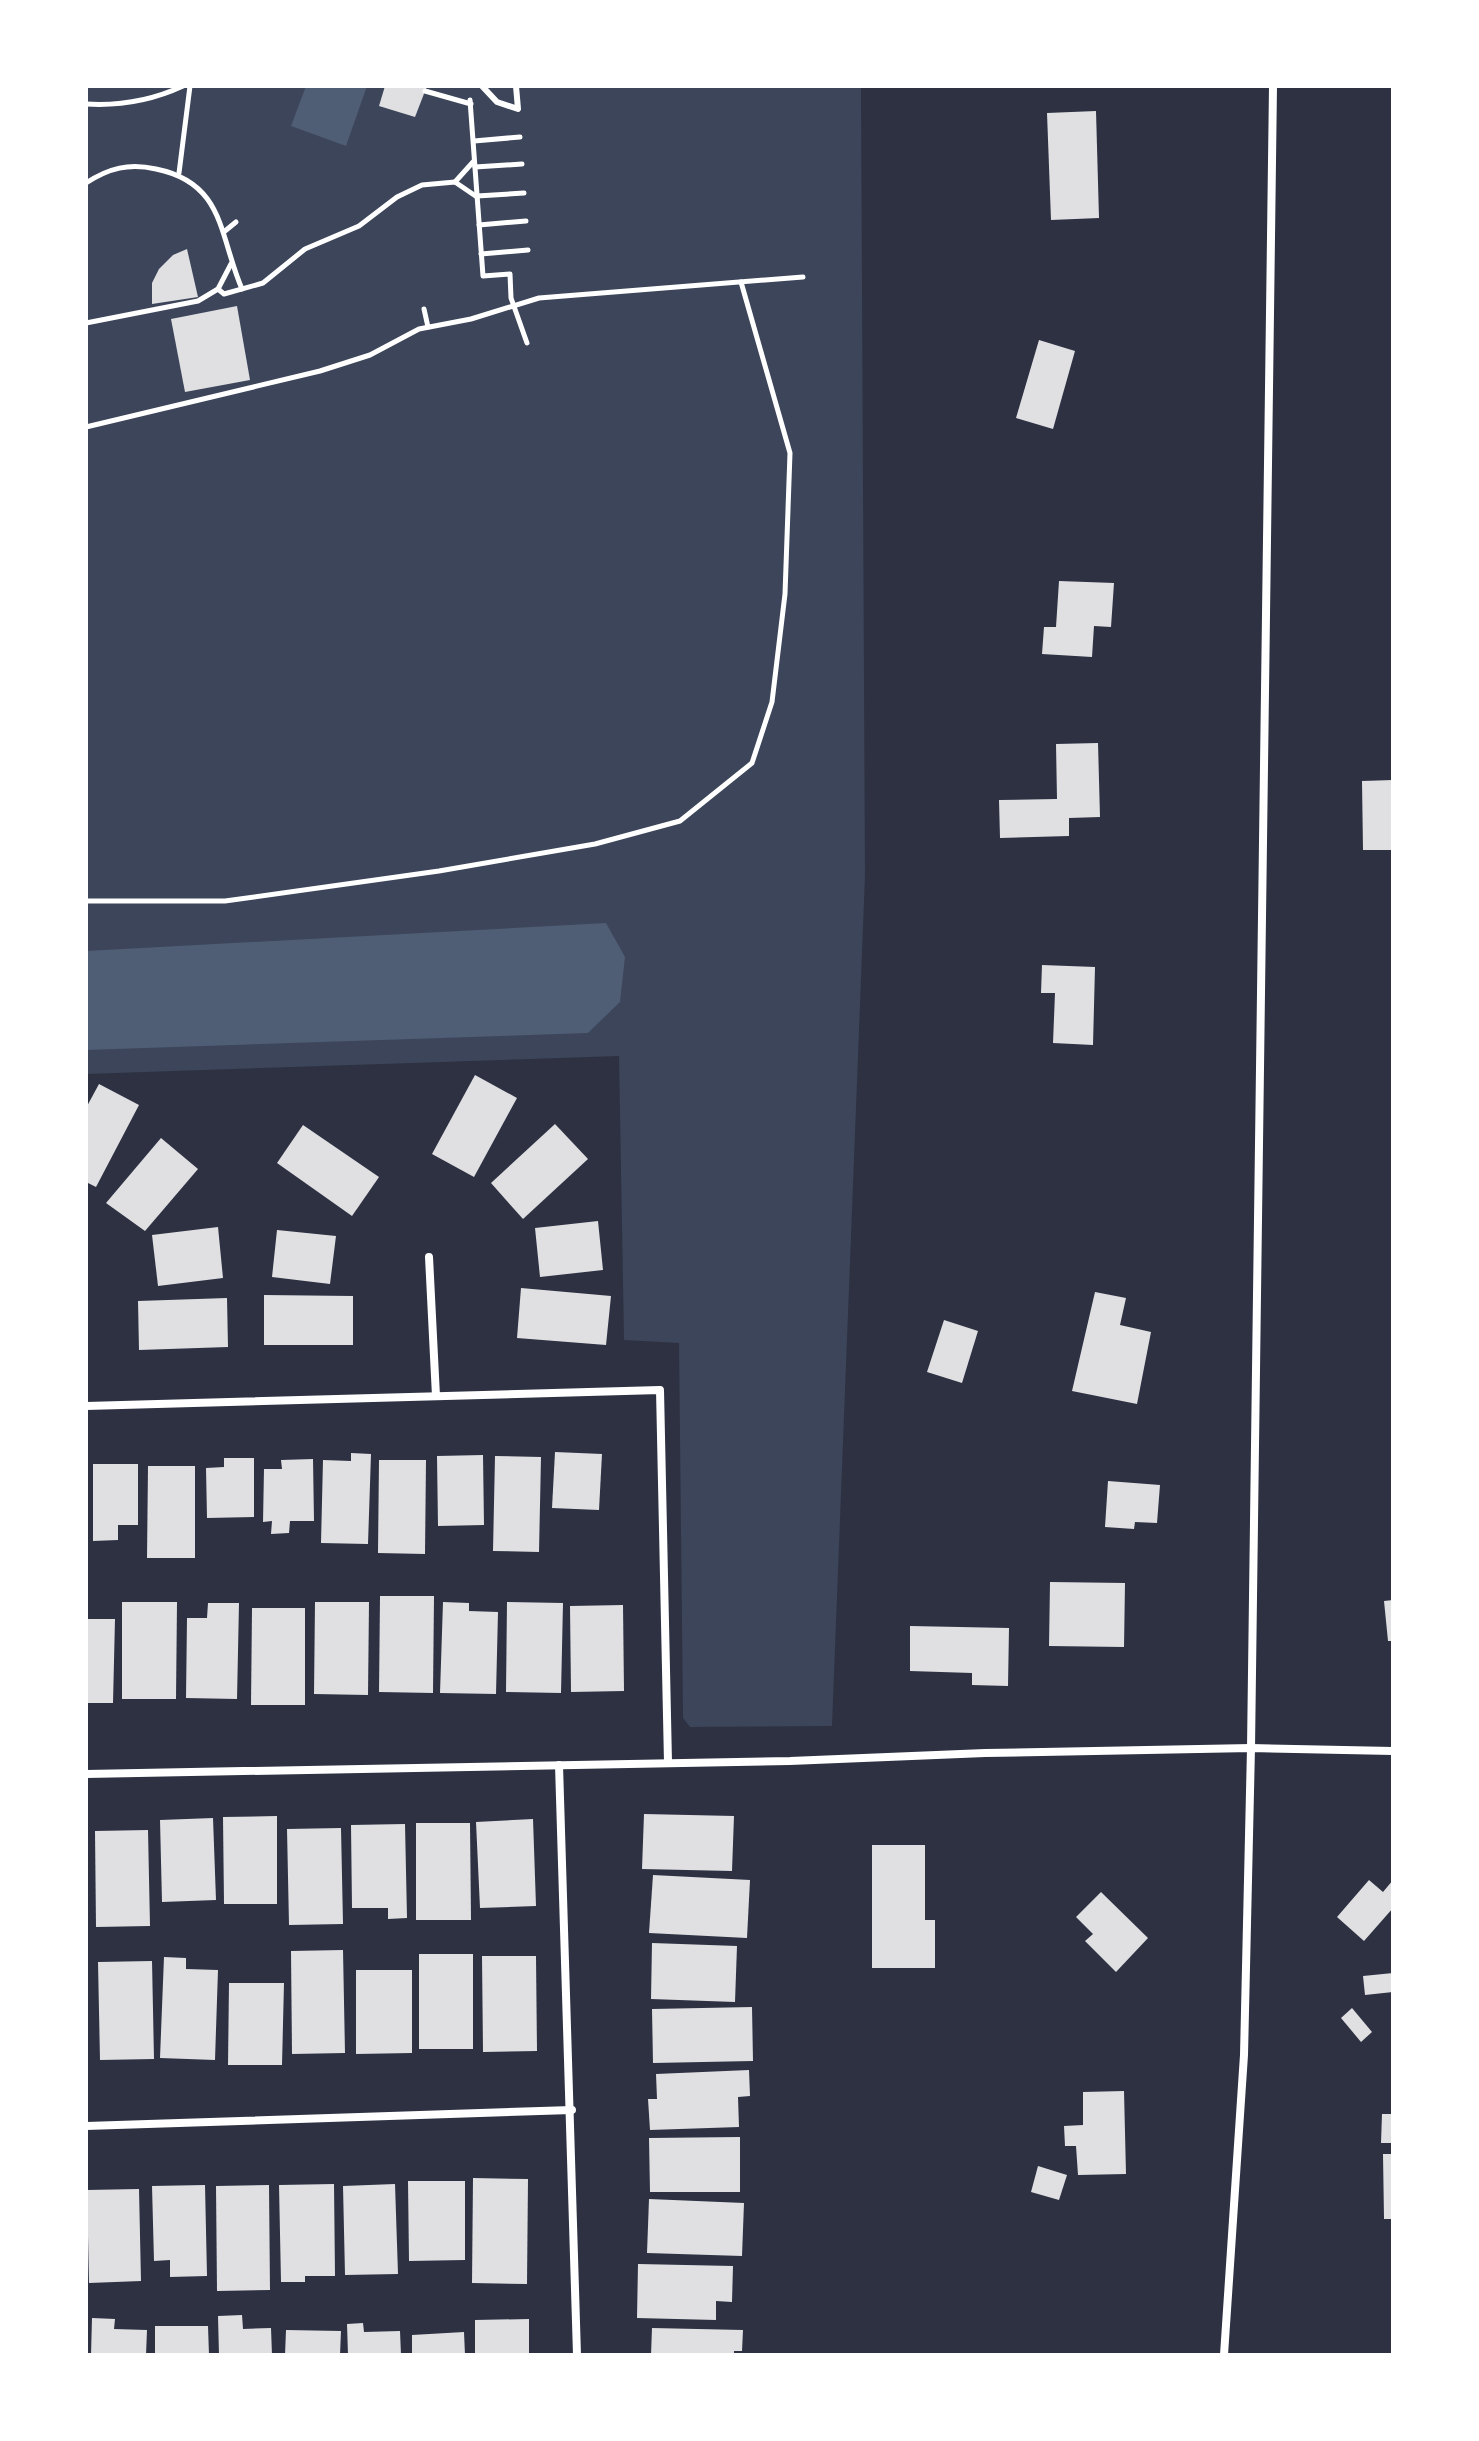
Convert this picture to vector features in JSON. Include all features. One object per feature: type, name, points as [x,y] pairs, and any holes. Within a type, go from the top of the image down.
[{"type":"street","points":[[1224,2355],[1244,2055],[1251,1748],[1273,86]]},
{"type":"street","points":[[429,1257],[436,1396]]},
{"type":"street","points":[[86,1406],[660,1390],[668,1762]]},
{"type":"street","points":[[86,1774],[1251,1748],[1393,1751]]},
{"type":"street","points":[[559,1765],[572,2110],[577,2355]]},
{"type":"street","points":[[86,2126],[572,2110]]},
{"type":"lane","points":[[482,86],[497,102],[518,109],[516,86]]},
{"type":"path","points":[[86,104],[126,103],[165,95],[183,86]]},
{"type":"path","points":[[179,173],[190,86]]},
{"type":"path","points":[[425,91],[471,104]]},
{"type":"path","points":[[468,91],[483,276],[510,274],[514,306],[527,343]]},
{"type":"path","points":[[474,141],[520,137]]},
{"type":"path","points":[[455,182],[475,164],[522,164]]},
{"type":"path","points":[[86,183],[122,166],[179,173],[203,193],[225,231],[231,264],[242,289]]},
{"type":"path","points":[[218,289],[224,294],[274,276],[305,249],[370,220],[404,193],[432,183],[455,182],[477,197],[524,193]]},
{"type":"path","points":[[479,225],[526,221]]},
{"type":"path","points":[[225,231],[236,222]]},
{"type":"path","points":[[481,254],[528,250]]},
{"type":"path","points":[[86,323],[198,301],[218,289],[231,264]]},
{"type":"path","points":[[86,427],[320,371],[370,355],[428,327],[539,298],[803,277]]},
{"type":"path","points":[[86,901],[225,901],[439,871],[595,844],[680,821],[752,763],[774,687],[785,594],[790,453],[741,282]]},
{"type":"path","points":[[424,309],[428,327]]},
{"type":"shaded area","points":[[86,86],[861,86],[865,876],[832,1726],[690,1727],[683,1718],[679,1343],[624,1340],[619,1056],[86,1074]]},
{"type":"shaded area","points":[[306,86],[367,86],[346,146],[291,126]]},
{"type":"shaded area","points":[[606,923],[625,957],[620,1002],[588,1033],[86,1050],[86,951]]},
{"type":"building","points":[[385,86],[427,86],[415,117],[379,106]]},
{"type":"building","points":[[1096,111],[1099,218],[1051,220],[1047,113]]},
{"type":"building","points":[[187,249],[198,297],[152,304],[152,283],[159,269],[173,255]]},
{"type":"building","points":[[237,306],[250,380],[185,392],[171,319]]},
{"type":"building","points":[[1039,340],[1075,351],[1053,429],[1016,418]]},
{"type":"building","points":[[1059,581],[1114,583],[1111,627],[1094,626],[1092,657],[1042,654],[1044,627],[1056,627]]},
{"type":"building","points":[[1098,743],[1100,817],[1069,818],[1069,836],[1000,838],[999,800],[1057,799],[1056,744]]},
{"type":"building","points":[[1393,780],[1393,850],[1363,850],[1362,781]]},
{"type":"building","points":[[1042,965],[1095,967],[1093,1045],[1053,1043],[1055,993],[1041,993]]},
{"type":"building","points":[[475,1075],[517,1098],[474,1177],[432,1154]]},
{"type":"building","points":[[99,1084],[139,1105],[96,1187],[86,1182],[86,1108]]},
{"type":"building","points":[[555,1124],[588,1159],[523,1219],[491,1183]]},
{"type":"building","points":[[303,1125],[379,1177],[352,1216],[277,1163]]},
{"type":"building","points":[[161,1138],[198,1169],[145,1231],[106,1203]]},
{"type":"building","points":[[598,1221],[603,1270],[540,1277],[535,1228]]},
{"type":"building","points":[[218,1227],[223,1278],[158,1286],[152,1235]]},
{"type":"building","points":[[277,1230],[336,1236],[330,1284],[272,1277]]},
{"type":"building","points":[[521,1288],[611,1296],[606,1345],[517,1338]]},
{"type":"building","points":[[1095,1292],[1126,1298],[1120,1325],[1151,1332],[1137,1404],[1072,1391]]},
{"type":"building","points":[[264,1295],[353,1296],[353,1345],[264,1345]]},
{"type":"building","points":[[227,1298],[228,1347],[139,1350],[138,1301]]},
{"type":"building","points":[[944,1320],[978,1331],[962,1383],[927,1372]]},
{"type":"building","points":[[555,1452],[602,1454],[599,1510],[552,1508]]},
{"type":"building","points":[[351,1453],[371,1454],[368,1544],[321,1543],[323,1460],[351,1461]]},
{"type":"building","points":[[483,1455],[484,1525],[438,1526],[437,1456]]},
{"type":"building","points":[[495,1456],[541,1457],[539,1552],[493,1551]]},
{"type":"building","points":[[224,1458],[254,1458],[254,1517],[207,1518],[206,1468],[224,1467]]},
{"type":"building","points":[[313,1459],[314,1521],[290,1521],[289,1533],[271,1534],[272,1521],[263,1522],[264,1469],[282,1469],[281,1460]]},
{"type":"building","points":[[379,1460],[426,1460],[425,1554],[378,1553]]},
{"type":"building","points":[[93,1464],[138,1464],[138,1525],[118,1525],[118,1540],[93,1541]]},
{"type":"building","points":[[148,1466],[195,1466],[195,1558],[147,1558]]},
{"type":"building","points":[[1108,1481],[1160,1485],[1157,1523],[1135,1522],[1134,1529],[1105,1527]]},
{"type":"building","points":[[1050,1582],[1125,1583],[1124,1647],[1049,1646]]},
{"type":"building","points":[[380,1596],[434,1596],[433,1693],[379,1692]]},
{"type":"building","points":[[1393,1600],[1393,1641],[1388,1641],[1384,1601]]},
{"type":"building","points":[[122,1602],[177,1602],[176,1699],[122,1699]]},
{"type":"building","points":[[315,1602],[369,1602],[368,1695],[314,1694]]},
{"type":"building","points":[[443,1602],[469,1603],[469,1611],[498,1612],[496,1694],[440,1693]]},
{"type":"building","points":[[507,1602],[563,1603],[561,1693],[506,1692]]},
{"type":"building","points":[[208,1603],[239,1603],[237,1699],[186,1698],[187,1618],[207,1618]]},
{"type":"building","points":[[623,1605],[624,1691],[571,1692],[570,1606]]},
{"type":"building","points":[[252,1608],[305,1608],[305,1705],[251,1705]]},
{"type":"building","points":[[86,1619],[115,1619],[113,1703],[86,1703]]},
{"type":"building","points":[[910,1626],[1009,1628],[1008,1686],[972,1685],[972,1673],[910,1671]]},
{"type":"building","points":[[644,1814],[734,1816],[732,1871],[642,1869]]},
{"type":"building","points":[[277,1816],[277,1904],[224,1904],[223,1817]]},
{"type":"building","points":[[213,1818],[216,1900],[162,1902],[160,1820]]},
{"type":"building","points":[[533,1819],[536,1906],[480,1908],[476,1822]]},
{"type":"building","points":[[416,1823],[470,1823],[471,1920],[416,1920]]},
{"type":"building","points":[[405,1824],[407,1918],[388,1919],[388,1908],[352,1908],[351,1825]]},
{"type":"building","points":[[341,1828],[343,1924],[289,1925],[287,1829]]},
{"type":"building","points":[[148,1830],[150,1926],[96,1927],[95,1831]]},
{"type":"building","points":[[872,1845],[925,1845],[925,1920],[935,1920],[935,1968],[872,1968]]},
{"type":"building","points":[[653,1875],[750,1880],[747,1938],[649,1933]]},
{"type":"building","points":[[1369,1880],[1383,1892],[1393,1880],[1393,1908],[1364,1941],[1337,1917]]},
{"type":"building","points":[[1101,1892],[1148,1938],[1116,1972],[1085,1941],[1093,1934],[1076,1917]]},
{"type":"building","points":[[652,1943],[737,1946],[735,2002],[651,1999]]},
{"type":"building","points":[[343,1950],[345,2053],[292,2054],[291,1951]]},
{"type":"building","points":[[419,1954],[473,1954],[473,2049],[419,2049]]},
{"type":"building","points":[[482,1956],[536,1956],[537,2051],[483,2052]]},
{"type":"building","points":[[164,1957],[186,1958],[186,1969],[218,1970],[215,2060],[160,2058]]},
{"type":"building","points":[[152,1961],[154,2059],[100,2060],[98,1962]]},
{"type":"building","points":[[356,1970],[412,1970],[412,2053],[356,2054]]},
{"type":"building","points":[[1393,1973],[1393,1992],[1365,1995],[1363,1976]]},
{"type":"building","points":[[229,1983],[284,1983],[282,2065],[228,2065]]},
{"type":"building","points":[[752,2007],[753,2061],[653,2063],[652,2009]]},
{"type":"building","points":[[1352,2008],[1372,2032],[1361,2042],[1341,2018]]},
{"type":"building","points":[[749,2070],[750,2096],[738,2097],[739,2127],[650,2130],[648,2099],[657,2099],[656,2074]]},
{"type":"building","points":[[1124,2091],[1126,2174],[1078,2175],[1076,2146],[1065,2146],[1064,2126],[1083,2125],[1083,2092]]},
{"type":"building","points":[[1382,2114],[1393,2114],[1393,2143],[1381,2143]]},
{"type":"building","points":[[740,2137],[740,2192],[650,2192],[649,2138]]},
{"type":"building","points":[[1383,2154],[1393,2154],[1393,2219],[1384,2219]]},
{"type":"building","points":[[1038,2166],[1067,2175],[1059,2200],[1031,2192]]},
{"type":"building","points":[[473,2178],[528,2179],[527,2284],[472,2283]]},
{"type":"building","points":[[408,2181],[465,2181],[465,2260],[409,2261]]},
{"type":"building","points":[[334,2184],[335,2276],[305,2276],[305,2282],[281,2282],[279,2185]]},
{"type":"building","points":[[395,2184],[398,2274],[345,2275],[343,2186]]},
{"type":"building","points":[[205,2185],[207,2276],[170,2277],[170,2260],[154,2261],[152,2186]]},
{"type":"building","points":[[269,2185],[270,2290],[217,2291],[216,2186]]},
{"type":"building","points":[[139,2189],[141,2281],[89,2283],[87,2190]]},
{"type":"building","points":[[649,2199],[744,2203],[742,2256],[647,2253]]},
{"type":"building","points":[[638,2264],[733,2266],[732,2302],[716,2301],[716,2320],[637,2318]]},
{"type":"building","points":[[242,2315],[243,2329],[271,2328],[272,2355],[219,2355],[218,2316]]},
{"type":"building","points":[[92,2318],[115,2319],[114,2329],[147,2330],[146,2355],[91,2355]]},
{"type":"building","points":[[529,2319],[529,2355],[475,2355],[475,2320]]},
{"type":"building","points":[[363,2323],[364,2332],[400,2331],[401,2355],[348,2355],[347,2324]]},
{"type":"building","points":[[155,2326],[208,2326],[209,2355],[155,2355]]},
{"type":"building","points":[[652,2328],[743,2330],[742,2351],[734,2351],[734,2355],[651,2355]]},
{"type":"building","points":[[286,2330],[341,2331],[340,2355],[285,2355]]},
{"type":"building","points":[[464,2332],[465,2355],[412,2355],[412,2335]]}]
